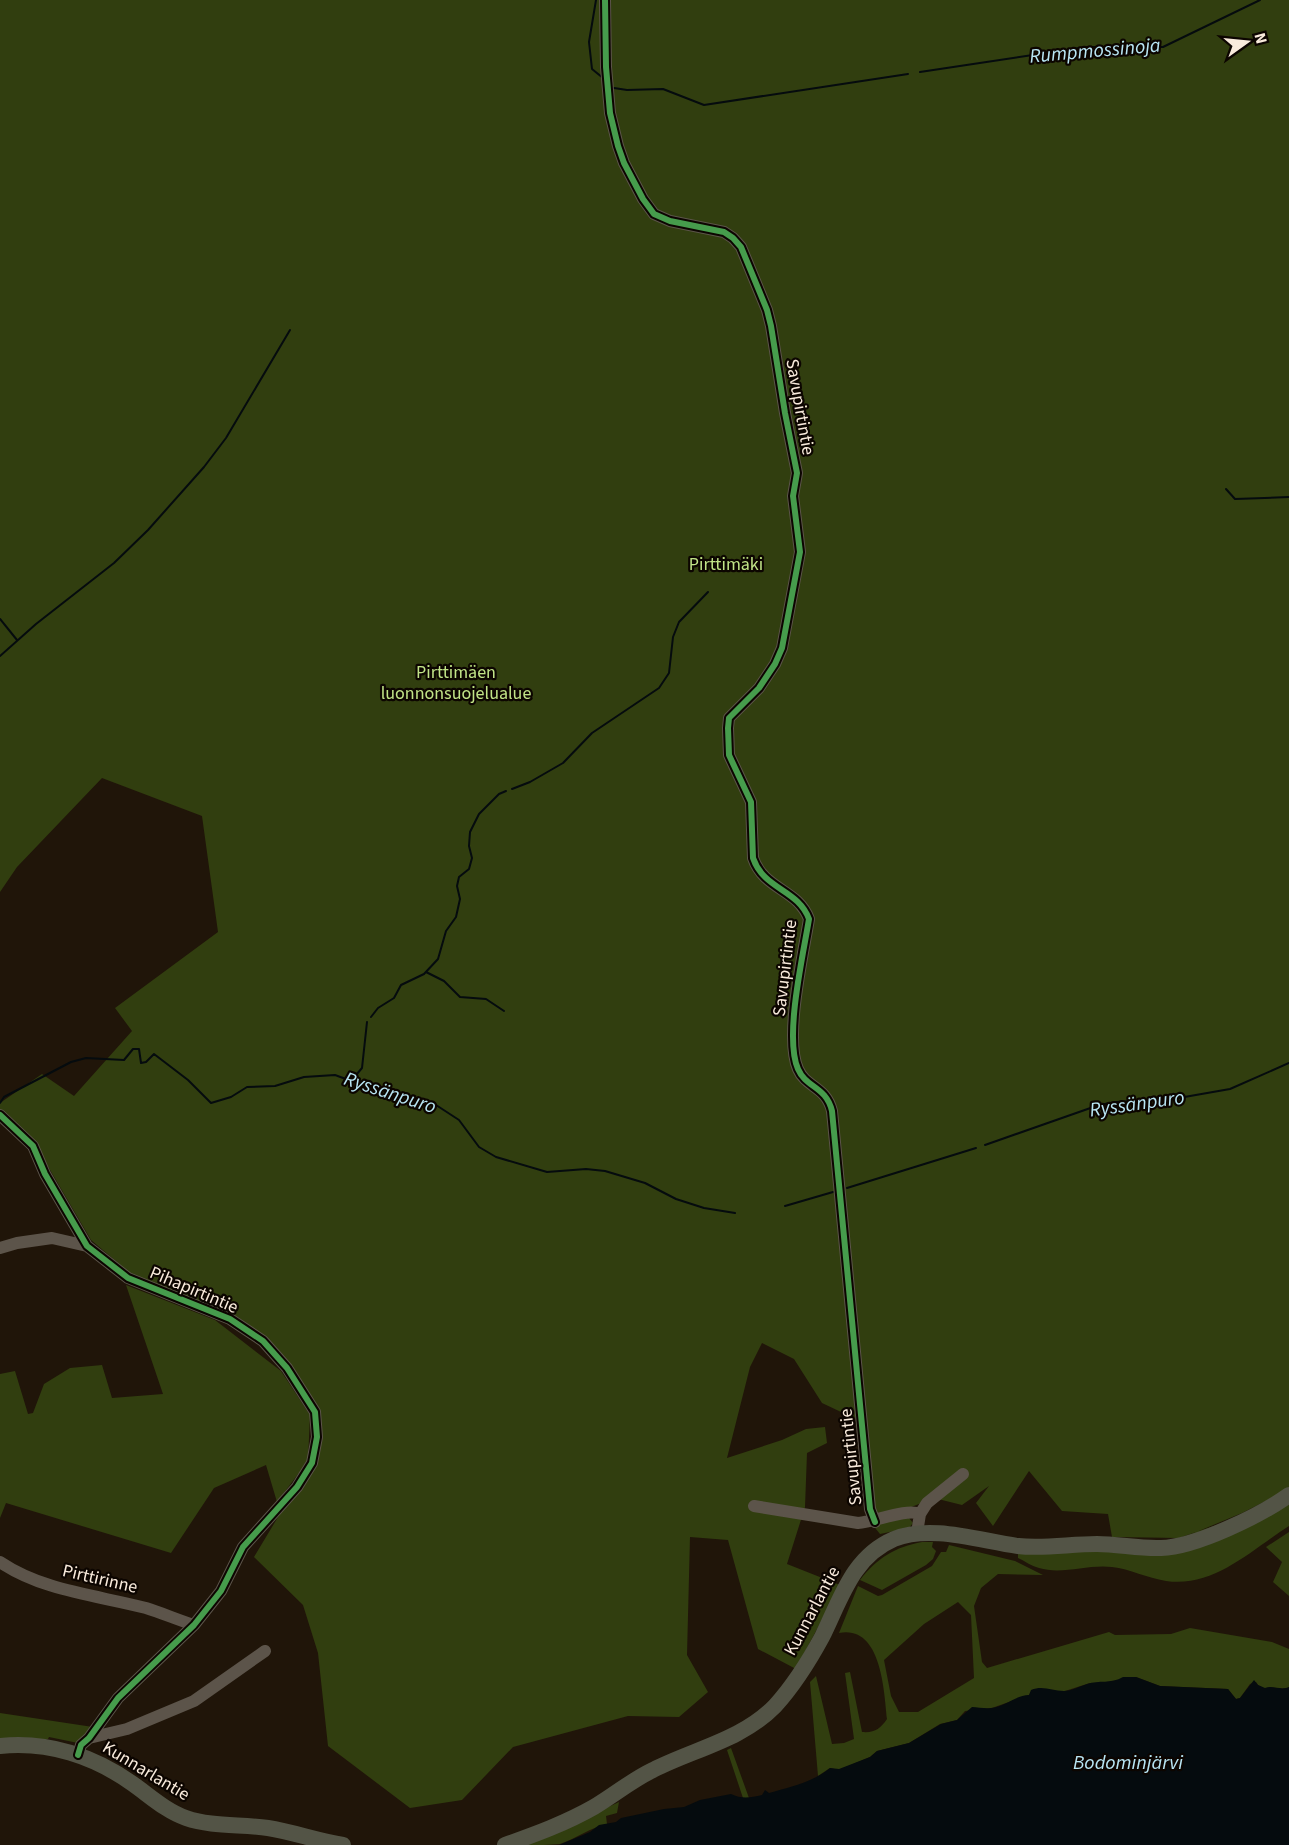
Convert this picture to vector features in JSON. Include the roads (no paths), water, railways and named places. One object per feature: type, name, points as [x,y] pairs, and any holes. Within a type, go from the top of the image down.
[{"type":"main road","name":"Kunnarlantie","points":[[505,1845],[571,1819],[651,1771],[730,1738],[761,1719],[786,1693],[808,1662],[844,1588],[856,1569],[868,1555],[903,1536],[917,1533],[938,1534],[1038,1548],[1099,1544],[1169,1547],[1198,1539],[1245,1520],[1289,1495]]},
{"type":"main road","name":"Kunnarlantie","points":[[0,1746],[41,1746],[78,1755],[118,1773],[162,1806],[186,1818],[200,1822],[267,1828],[343,1845]]},
{"type":"street","name":"Savupirtintie","points":[[605,2],[606,67],[610,113],[624,163],[643,199],[654,214],[670,221],[724,232],[734,238],[746,258],[771,326],[797,473],[794,496],[800,552],[782,648],[775,664],[759,688],[729,718],[729,755],[751,802],[753,858],[756,866],[762,876],[797,901],[806,910],[809,919],[792,1037],[793,1058],[799,1073],[829,1099],[832,1110],[870,1509],[875,1522],[910,1512],[920,1514]]},
{"type":"street","name":"Pihapirtintie","points":[[0,1115],[33,1146],[45,1174],[87,1246],[128,1278],[230,1319],[263,1341],[287,1368],[315,1412],[317,1437],[312,1463],[297,1487],[243,1547],[221,1591],[194,1625],[118,1698],[89,1738],[81,1745],[78,1755]]},
{"type":"street","name":"Pihapirtintie","points":[[0,1248],[52,1238],[87,1246]]},
{"type":"street","points":[[917,1533],[920,1514],[927,1503],[963,1474]]},
{"type":"street","points":[[754,1506],[858,1523],[875,1522]]},
{"type":"street","name":"Pirttirinne","points":[[0,1562],[18,1574],[49,1586],[147,1609],[194,1625]]},
{"type":"street","points":[[89,1738],[128,1729],[194,1701],[265,1651]]},
{"type":"water","name":"Bodominjärvi","points":[[1123,1677],[1136,1677],[1160,1686],[1228,1689],[1236,1699],[1240,1698],[1254,1680],[1265,1688],[1289,1687],[1289,1845],[559,1845],[590,1832],[599,1825],[616,1822],[621,1818],[684,1807],[700,1800],[731,1794],[742,1797],[758,1796],[762,1795],[765,1790],[769,1793],[801,1783],[830,1768],[839,1769],[870,1757],[877,1751],[909,1743],[941,1724],[957,1720],[972,1707],[1001,1706],[1029,1695],[1031,1690],[1035,1689],[1067,1691]]},
{"type":"waterway","name":"Rumpmossinoja","points":[[596,0],[589,42],[592,69],[603,78]]},
{"type":"waterway","name":"Rumpmossinoja","points":[[920,72],[1086,47],[1163,47],[1260,0]]},
{"type":"waterway","name":"Rumpmossinoja","points":[[614,88],[663,89],[704,105],[908,74]]},
{"type":"waterway","points":[[0,656],[36,624],[114,563],[148,530],[204,467],[226,438],[290,330]]},
{"type":"waterway","points":[[1226,489],[1235,499],[1289,497]]},
{"type":"waterway","points":[[512,789],[530,782],[563,763],[592,733],[659,688],[669,673],[673,637],[679,622],[708,592]]},
{"type":"waterway","points":[[0,619],[17,640]]},
{"type":"waterway","points":[[371,1017],[378,1008],[394,998],[401,985],[424,974],[438,959],[446,931],[456,917],[460,899],[457,886],[459,877],[469,869],[472,858],[469,846],[470,832],[479,814],[499,794],[506,791]]},
{"type":"waterway","points":[[426,972],[444,981],[460,997],[486,999],[504,1011]]},
{"type":"waterway","points":[[351,1081],[362,1068],[367,1022]]},
{"type":"waterway","name":"Ryssänpuro","points":[[0,1103],[4,1097],[71,1062],[86,1058],[124,1060],[133,1049],[139,1049],[141,1063],[146,1062],[154,1054],[188,1080],[211,1103],[231,1097],[247,1087],[275,1086],[304,1077],[335,1075],[362,1085],[372,1084],[422,1104],[436,1105],[459,1120],[479,1147],[496,1157],[547,1172],[586,1169],[605,1171],[645,1183],[676,1199],[704,1208],[735,1213]]},
{"type":"waterway","name":"Ryssänpuro","points":[[985,1145],[1099,1105],[1173,1099],[1230,1089],[1289,1063]]},
{"type":"waterway","name":"Ryssänpuro","points":[[847,1188],[976,1148]]},
{"type":"waterway","name":"Ryssänpuro","points":[[785,1206],[833,1192]]},
{"type":"park label","name":"Pirttimäki","points":[[726,564]]},
{"type":"park label","name":"Pirttimäen luonnonsuojelualue","points":[[456,682]]}]
